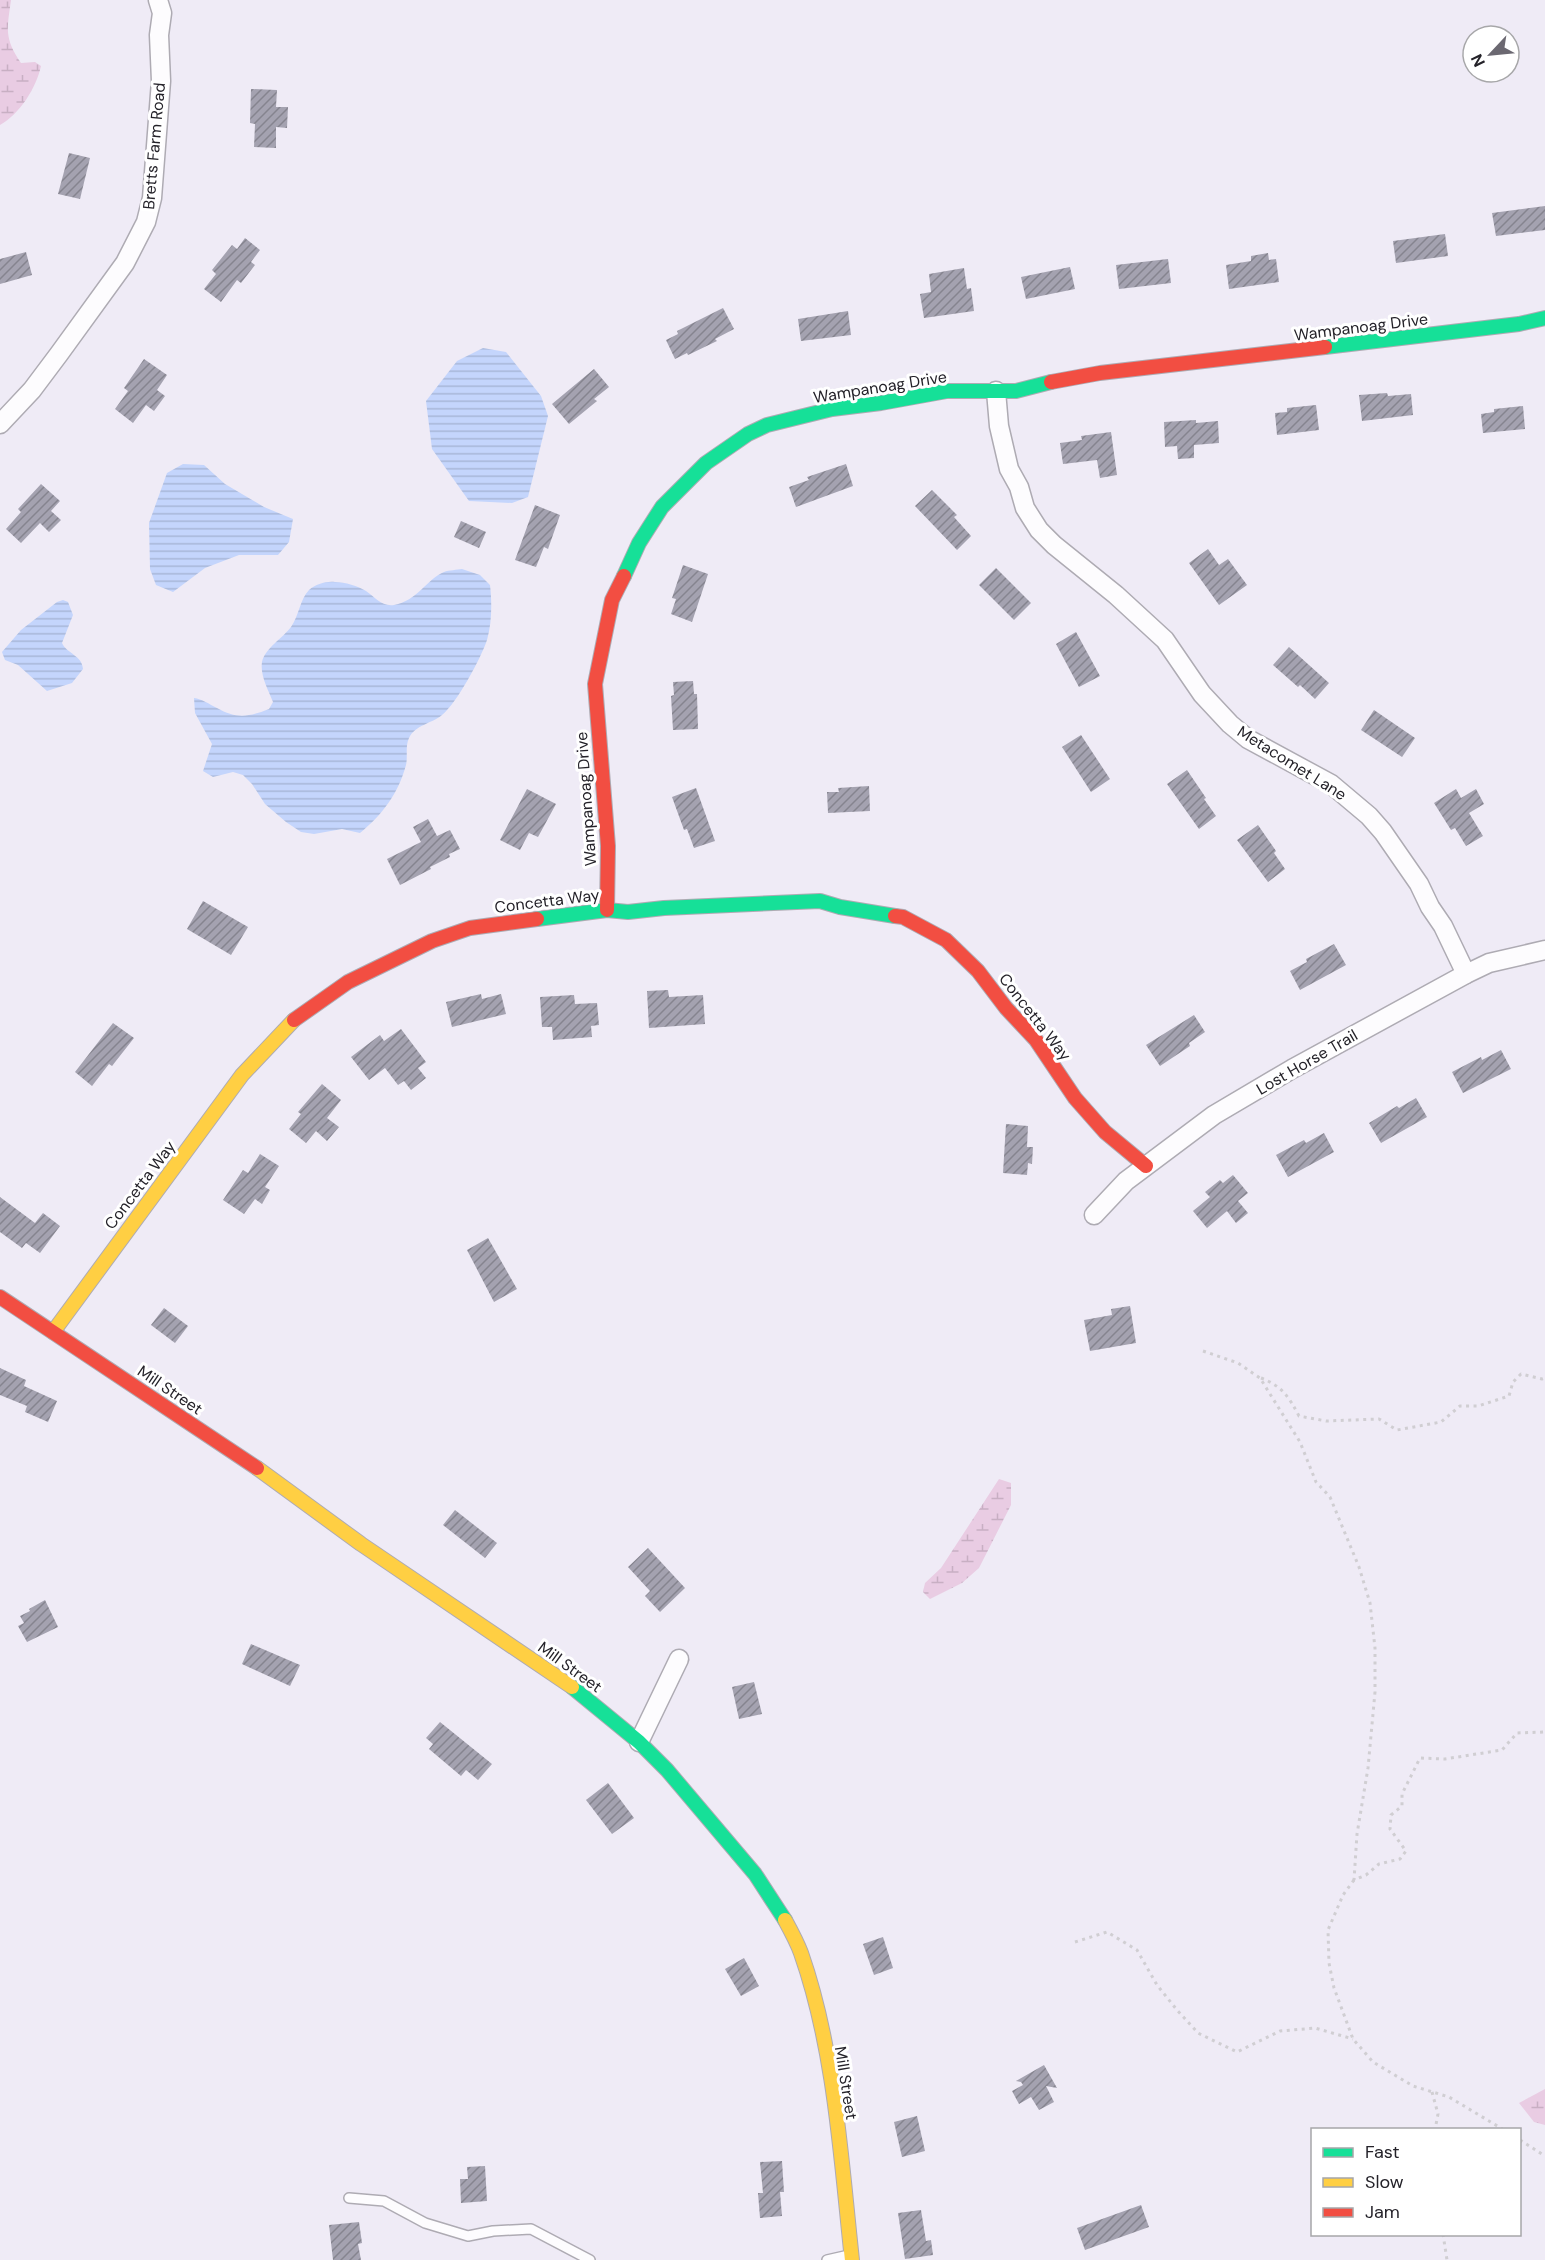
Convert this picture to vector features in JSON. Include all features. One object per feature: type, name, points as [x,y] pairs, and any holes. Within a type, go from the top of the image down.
[{"type":"street","name":"Bretts Farm Road","points":[[0,424],[32,390],[66,345],[125,263],[146,222],[152,198],[161,81],[159,35],[162,13],[158,0]]},
{"type":"street","name":"Wampanoag Drive","points":[[607,910],[608,846],[595,684],[612,600],[639,543],[662,507],[715,456],[748,434],[767,425],[832,409],[947,391],[1016,391],[1100,373],[1519,324],[1545,318]]},
{"type":"street","name":"Metacomet Lane","points":[[996,391],[999,426],[1009,469],[1019,488],[1025,508],[1039,530],[1165,640],[1202,694],[1230,724],[1248,739],[1331,784],[1369,816],[1383,832],[1419,884],[1443,926],[1466,974]]},
{"type":"street","name":"Concetta Way","points":[[53,1332],[242,1075],[292,1022],[348,982],[432,941],[470,928],[607,910],[628,912],[664,908],[820,901],[840,907],[903,917],[946,940],[978,970],[1006,1008],[1036,1040],[1075,1098],[1105,1132],[1146,1166]]},
{"type":"street","name":"Lost Horse Trail","points":[[1094,1215],[1126,1181],[1214,1115],[1292,1069],[1489,963],[1545,950]]},
{"type":"street","name":"Mill Street","points":[[0,1297],[255,1466],[361,1544],[565,1681],[639,1742],[667,1770],[755,1874],[780,1910],[801,1952],[819,2018],[834,2102],[852,2257]]},
{"type":"street","points":[[639,1742],[679,1659]]},
{"type":"lane","points":[[350,2198],[384,2200],[425,2223],[468,2236],[493,2231],[531,2229],[590,2260]]},
{"type":"lane","points":[[827,2260],[852,2257]]},
{"type":"path","points":[[1203,1351],[1238,1363],[1260,1378],[1275,1383],[1292,1402],[1299,1416],[1326,1421],[1379,1419],[1397,1430],[1441,1422],[1460,1406],[1478,1406],[1509,1396],[1513,1382],[1521,1374],[1545,1378]]},
{"type":"path","points":[[1260,1378],[1300,1442],[1316,1482],[1330,1497],[1359,1567],[1370,1603],[1375,1648],[1375,1692],[1368,1768],[1357,1834],[1357,1863],[1354,1880],[1343,1895],[1328,1930],[1329,1963],[1334,1988],[1353,2038],[1373,2062],[1413,2086],[1449,2097],[1501,2128]]},
{"type":"path","points":[[1354,1880],[1379,1864],[1400,1859],[1406,1851],[1389,1829],[1391,1815],[1402,1806],[1402,1794],[1420,1758],[1445,1759],[1502,1750],[1517,1733],[1545,1732]]},
{"type":"path","points":[[1075,1942],[1107,1932],[1137,1950],[1157,1985],[1198,2033],[1237,2052],[1280,2031],[1315,2028],[1353,2038]]},
{"type":"path","points":[[1432,2092],[1438,2114],[1435,2128]]},
{"type":"path","points":[[1521,2141],[1545,2156]]},
{"type":"path","points":[[1443,2236],[1447,2260]]},
{"type":"green space","points":[[0,0],[11,0],[8,19],[9,40],[21,63],[35,62],[41,66],[26,100],[0,125]]},
{"type":"green space","points":[[999,1479],[1011,1483],[1011,1505],[979,1568],[962,1583],[930,1599],[923,1592],[925,1583],[941,1568]]},
{"type":"green space","points":[[1545,2089],[1545,2125],[1534,2122],[1519,2103]]},
{"type":"water","points":[[483,348],[506,352],[541,396],[548,416],[528,497],[512,503],[469,501],[432,449],[426,401],[457,361]]},
{"type":"water","points":[[183,464],[204,465],[225,484],[264,507],[293,519],[289,542],[278,555],[239,555],[205,568],[173,592],[156,585],[150,569],[149,523],[167,473]]},
{"type":"water","points":[[462,569],[480,575],[490,585],[491,620],[484,648],[455,701],[438,718],[420,727],[409,738],[406,765],[394,794],[383,811],[360,833],[342,829],[314,834],[301,832],[265,804],[243,775],[233,772],[213,777],[203,771],[212,744],[195,713],[194,698],[230,714],[249,715],[269,709],[273,702],[263,677],[262,662],[270,648],[291,627],[309,590],[325,583],[343,583],[363,589],[382,603],[394,605],[415,595],[438,575]]},
{"type":"water","points":[[63,600],[68,602],[73,615],[62,643],[80,661],[83,669],[72,683],[47,691],[18,665],[5,660],[2,652],[21,630],[57,602]]},
{"type":"building","points":[[251,89],[277,90],[276,107],[288,107],[287,128],[276,127],[276,148],[254,147],[255,124],[250,123]]},
{"type":"building","points":[[69,153],[90,158],[80,199],[58,194]]},
{"type":"building","points":[[1545,206],[1545,230],[1496,236],[1492,213]]},
{"type":"building","points":[[1445,234],[1448,256],[1396,263],[1393,241]]},
{"type":"building","points":[[245,238],[260,250],[251,262],[255,265],[241,283],[237,280],[221,302],[204,289],[216,274],[212,270],[232,245],[237,249]]},
{"type":"building","points":[[26,252],[32,275],[0,284],[0,259]]},
{"type":"building","points":[[1268,253],[1269,260],[1276,259],[1279,282],[1229,289],[1226,265],[1251,261],[1251,256]]},
{"type":"building","points":[[1168,259],[1171,283],[1119,289],[1116,265]]},
{"type":"building","points":[[1070,267],[1075,289],[1026,299],[1021,277]]},
{"type":"building","points":[[964,268],[967,289],[971,288],[974,311],[924,318],[920,294],[931,292],[929,274]]},
{"type":"building","points":[[723,308],[734,329],[715,339],[717,341],[675,359],[666,340],[678,334],[677,331]]},
{"type":"building","points":[[848,311],[851,335],[801,341],[798,319]]},
{"type":"building","points":[[144,359],[167,375],[157,390],[165,396],[154,411],[146,405],[133,423],[115,409],[128,391],[124,388]]},
{"type":"building","points":[[594,369],[609,387],[594,399],[597,401],[569,424],[552,404]]},
{"type":"building","points":[[1387,393],[1388,396],[1411,394],[1413,415],[1362,421],[1359,395]]},
{"type":"building","points":[[1316,405],[1319,430],[1277,435],[1275,413],[1287,412],[1287,408]]},
{"type":"building","points":[[1523,406],[1525,429],[1483,433],[1481,414],[1494,412],[1494,409]]},
{"type":"building","points":[[1196,420],[1196,423],[1218,421],[1219,443],[1194,445],[1194,458],[1178,459],[1177,446],[1165,447],[1164,422]]},
{"type":"building","points":[[1111,432],[1117,475],[1100,478],[1097,460],[1063,464],[1060,443],[1082,440],[1081,436]]},
{"type":"building","points":[[846,464],[853,486],[796,507],[789,487],[809,480],[807,477]]},
{"type":"building","points":[[41,484],[60,501],[51,511],[61,520],[49,532],[40,523],[21,543],[6,529],[21,512],[18,509]]},
{"type":"building","points":[[932,490],[957,515],[954,517],[971,536],[957,550],[915,506]]},
{"type":"building","points":[[535,505],[560,515],[548,549],[544,547],[536,567],[515,560]]},
{"type":"building","points":[[461,521],[486,532],[479,548],[454,537]]},
{"type":"building","points":[[1208,549],[1219,565],[1228,559],[1247,585],[1219,605],[1189,563]]},
{"type":"building","points":[[683,565],[708,574],[692,622],[671,614],[676,599],[672,598]]},
{"type":"building","points":[[996,568],[1031,603],[1014,620],[979,585]]},
{"type":"building","points":[[1076,632],[1100,676],[1079,687],[1056,644]]},
{"type":"building","points":[[1289,647],[1329,683],[1315,699],[1273,665]]},
{"type":"building","points":[[693,681],[694,694],[697,694],[698,729],[673,730],[671,696],[674,695],[673,682]]},
{"type":"building","points":[[1374,710],[1415,738],[1402,757],[1361,730]]},
{"type":"building","points":[[1081,735],[1110,779],[1091,792],[1062,747]]},
{"type":"building","points":[[1187,770],[1216,816],[1199,829],[1167,784]]},
{"type":"building","points":[[869,786],[870,811],[828,813],[827,792],[839,792],[838,788]]},
{"type":"building","points":[[696,788],[715,841],[694,848],[687,829],[684,830],[672,797]]},
{"type":"building","points":[[527,789],[556,804],[538,837],[529,833],[520,850],[500,840]]},
{"type":"building","points":[[1456,789],[1461,798],[1476,789],[1484,804],[1469,813],[1483,836],[1466,846],[1455,828],[1451,830],[1434,803]]},
{"type":"building","points":[[428,819],[437,836],[450,830],[460,849],[430,867],[431,869],[400,885],[387,859],[421,842],[413,827]]},
{"type":"building","points":[[1258,825],[1285,869],[1268,882],[1237,840]]},
{"type":"building","points":[[203,901],[248,927],[231,955],[187,929]]},
{"type":"building","points":[[1334,944],[1346,965],[1300,990],[1290,971],[1307,962],[1306,959]]},
{"type":"building","points":[[668,990],[669,997],[703,995],[705,1024],[649,1028],[647,991]]},
{"type":"building","points":[[481,994],[482,999],[501,994],[506,1014],[452,1027],[446,1002]]},
{"type":"building","points":[[574,995],[575,1004],[597,1003],[599,1025],[591,1026],[592,1037],[553,1040],[552,1027],[542,1027],[540,997]]},
{"type":"building","points":[[1194,1015],[1205,1032],[1189,1043],[1190,1046],[1160,1066],[1146,1045]]},
{"type":"building","points":[[113,1023],[134,1038],[112,1066],[109,1064],[92,1086],[75,1072]]},
{"type":"building","points":[[401,1029],[426,1062],[418,1068],[426,1078],[411,1090],[404,1081],[398,1085],[385,1068],[369,1080],[351,1057],[380,1035],[384,1041]]},
{"type":"building","points":[[1501,1050],[1511,1069],[1463,1093],[1452,1072],[1481,1057],[1482,1060]]},
{"type":"building","points":[[322,1084],[341,1100],[327,1118],[339,1127],[327,1141],[316,1131],[306,1143],[289,1129],[301,1114],[298,1112]]},
{"type":"building","points":[[1416,1098],[1427,1117],[1381,1143],[1369,1123],[1397,1106],[1399,1108]]},
{"type":"building","points":[[1006,1124],[1028,1126],[1027,1147],[1033,1147],[1032,1164],[1028,1163],[1027,1175],[1003,1173]]},
{"type":"building","points":[[1324,1133],[1334,1152],[1288,1177],[1276,1155],[1304,1140],[1306,1143]]},
{"type":"building","points":[[260,1154],[279,1166],[265,1187],[270,1190],[262,1204],[255,1199],[244,1214],[223,1200],[243,1170],[248,1173]]},
{"type":"building","points":[[1233,1175],[1248,1193],[1238,1201],[1248,1213],[1236,1223],[1227,1211],[1207,1228],[1193,1211],[1210,1197],[1205,1192],[1220,1180],[1223,1183]]},
{"type":"building","points":[[0,1197],[35,1223],[43,1213],[60,1226],[40,1253],[26,1243],[22,1248],[0,1232]]},
{"type":"building","points":[[488,1238],[517,1289],[494,1302],[467,1250]]},
{"type":"building","points":[[1130,1306],[1136,1343],[1090,1351],[1084,1320],[1112,1315],[1111,1309]]},
{"type":"building","points":[[164,1308],[188,1326],[175,1343],[151,1325]]},
{"type":"building","points":[[0,1368],[26,1380],[24,1386],[57,1401],[48,1422],[25,1412],[27,1406],[0,1395]]},
{"type":"building","points":[[455,1510],[497,1543],[485,1558],[443,1525]]},
{"type":"building","points":[[648,1548],[685,1588],[660,1612],[645,1596],[650,1591],[628,1567]]},
{"type":"building","points":[[45,1600],[58,1627],[27,1642],[18,1626],[24,1623],[20,1616]]},
{"type":"building","points":[[251,1644],[300,1665],[290,1686],[242,1664]]},
{"type":"building","points":[[754,1682],[762,1714],[739,1719],[732,1687]]},
{"type":"building","points":[[440,1722],[492,1764],[478,1780],[466,1770],[461,1776],[429,1749],[433,1744],[426,1738]]},
{"type":"building","points":[[608,1783],[634,1818],[612,1834],[586,1800]]},
{"type":"building","points":[[883,1937],[893,1968],[874,1975],[863,1944]]},
{"type":"building","points":[[744,1958],[759,1986],[741,1996],[725,1969]]},
{"type":"building","points":[[1044,2065],[1057,2088],[1046,2086],[1054,2102],[1039,2110],[1031,2097],[1019,2104],[1012,2091],[1023,2085],[1016,2081]]},
{"type":"building","points":[[917,2116],[925,2151],[902,2157],[894,2122]]},
{"type":"building","points":[[782,2161],[784,2192],[780,2192],[782,2216],[760,2218],[758,2193],[763,2193],[760,2162]]},
{"type":"building","points":[[485,2166],[487,2201],[461,2203],[460,2179],[468,2179],[467,2167]]},
{"type":"building","points":[[1141,2205],[1149,2227],[1085,2250],[1077,2228]]},
{"type":"building","points":[[921,2210],[926,2241],[931,2240],[933,2255],[905,2259],[898,2213]]},
{"type":"building","points":[[359,2222],[362,2243],[358,2244],[361,2260],[333,2260],[329,2225]]},
{"type":"traffic: fast","points":[[1325,347],[1519,324],[1545,318]]},
{"type":"traffic: fast","points":[[624,576],[639,543],[662,507],[706,463],[748,434],[767,425],[832,409],[947,391],[1016,391],[1051,382]]},
{"type":"traffic: fast","points":[[537,919],[607,910],[628,912],[664,908],[820,901],[840,907],[895,916]]},
{"type":"traffic: fast","points":[[572,1687],[639,1742],[667,1770],[755,1874],[785,1920]]},
{"type":"traffic: slow","points":[[53,1332],[242,1075],[294,1020]]},
{"type":"traffic: slow","points":[[257,1468],[361,1544],[572,1687]]},
{"type":"traffic: slow","points":[[785,1920],[801,1953],[822,2028],[835,2105],[852,2260]]},
{"type":"traffic: jam","points":[[1051,382],[1100,373],[1325,347]]},
{"type":"traffic: jam","points":[[607,910],[608,846],[595,684],[612,600],[624,576]]},
{"type":"traffic: jam","points":[[895,916],[903,917],[946,940],[978,971],[1006,1008],[1036,1040],[1075,1098],[1105,1132],[1146,1166]]},
{"type":"traffic: jam","points":[[294,1020],[348,982],[432,941],[470,928],[537,919]]},
{"type":"traffic: jam","points":[[0,1297],[257,1468]]}]
